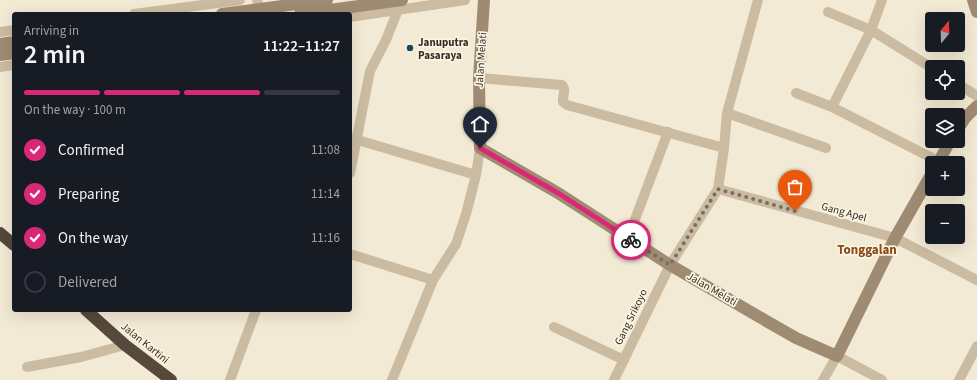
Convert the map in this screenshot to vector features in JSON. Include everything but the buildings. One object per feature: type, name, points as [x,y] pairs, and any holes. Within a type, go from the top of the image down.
[{"type":"highway","points":[[0,233],[12,243]]},
{"type":"highway","name":"Jalan Kartini","points":[[88,312],[125,345],[171,380]]},
{"type":"street","points":[[149,12],[240,0]]},
{"type":"street","points":[[298,8],[327,0]]},
{"type":"street","points":[[234,12],[259,8],[400,5],[465,0]]},
{"type":"street","name":"Jalan Melati","points":[[484,0],[479,78],[480,148],[558,193],[670,265],[796,338],[837,356]]},
{"type":"street","points":[[718,189],[727,113],[758,0]]},
{"type":"street","points":[[832,107],[871,30],[882,0]]},
{"type":"street","points":[[973,0],[977,12]]},
{"type":"street","points":[[352,16],[400,5]]},
{"type":"street","points":[[352,150],[353,138],[370,71],[386,40],[400,5]]},
{"type":"street","points":[[828,12],[871,30],[925,64]]},
{"type":"street","points":[[0,32],[12,30]]},
{"type":"street","points":[[0,44],[12,42]]},
{"type":"street","points":[[0,55],[12,53]]},
{"type":"street","points":[[0,67],[12,65]]},
{"type":"street","points":[[479,78],[562,85],[564,90],[562,99],[563,102],[567,104],[724,148]]},
{"type":"street","points":[[965,88],[977,96]]},
{"type":"street","points":[[796,93],[832,107],[926,156]]},
{"type":"street","points":[[965,118],[977,106]]},
{"type":"street","points":[[727,113],[826,148]]},
{"type":"street","points":[[628,238],[668,132]]},
{"type":"street","points":[[353,138],[476,176]]},
{"type":"street","points":[[392,380],[434,280],[456,244],[476,176],[480,148]]},
{"type":"street","points":[[823,380],[837,356],[895,238],[925,185]]},
{"type":"street","name":"Gang Apel","points":[[718,189],[895,238],[977,280]]},
{"type":"street","name":"Gang Srikoyo","points":[[614,380],[670,265],[718,189]]},
{"type":"street","points":[[352,255],[434,280]]},
{"type":"street","points":[[230,380],[255,312]]},
{"type":"street","points":[[554,327],[624,360]]},
{"type":"street","points":[[27,368],[81,357],[125,345]]},
{"type":"street","points":[[959,380],[977,346]]},
{"type":"street","points":[[837,356],[882,380]]},
{"type":"way so far","points":[[631,240],[670,265],[718,189],[795,211]]},
{"type":"place","name":"Januputra Pasaraya","points":[[410,48]]},
{"type":"district","name":"Tonggalan","points":[[867,250]]},
{"type":"route","points":[[480,148],[558,193],[631,240]]}]
